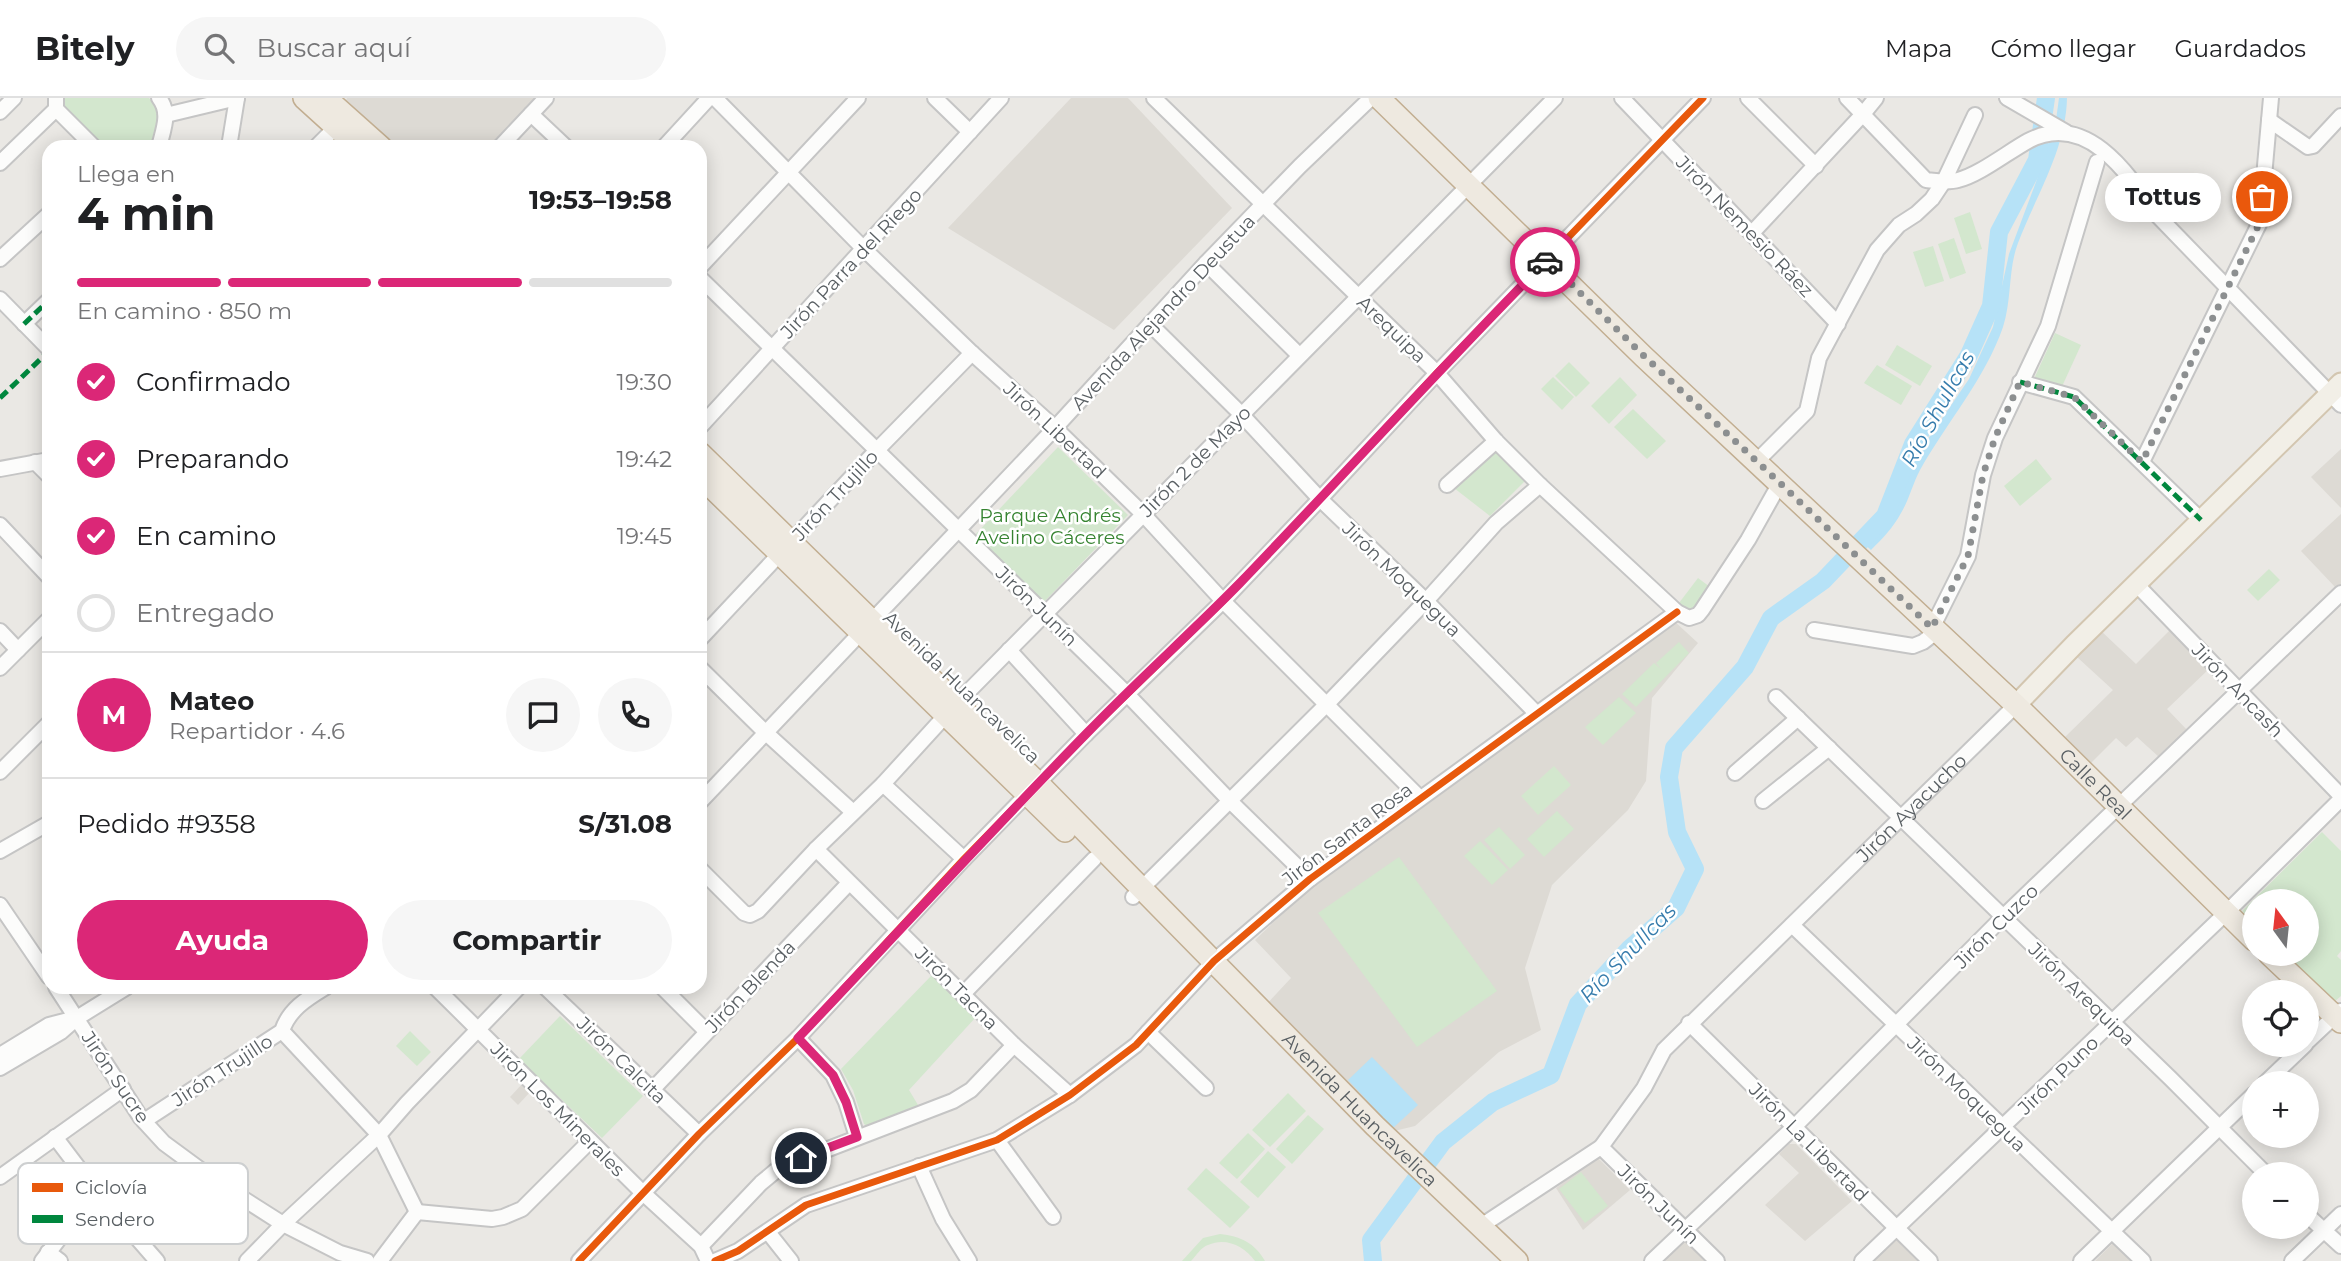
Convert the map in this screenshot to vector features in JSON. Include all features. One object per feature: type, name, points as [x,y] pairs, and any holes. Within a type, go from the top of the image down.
[{"type":"highway","points":[[304,98],[350,140]]},
{"type":"highway","points":[[326,98],[373,140]]},
{"type":"highway","name":"Calle Real","points":[[1379,98],[1644,356],[2016,705],[2242,929]]},
{"type":"highway","name":"Avenida Huancavelica","points":[[707,461],[785,548],[1033,789],[1371,1130],[1517,1261]]},
{"type":"highway","name":"Avenida Huancavelica","points":[[707,482],[785,548]]},
{"type":"highway","name":"Avenida Huancavelica","points":[[1033,789],[1094,859],[1137,893]]},
{"type":"highway","points":[[2283,966],[2339,1016]]},
{"type":"highway","name":"Avenida Huancavelica","points":[[1470,1221],[1499,1261]]},
{"type":"main road","name":"Jirón Ayacucho","points":[[2016,705],[2201,520],[2337,394]]},
{"type":"street","points":[[0,112],[14,98]]},
{"type":"street","points":[[159,98],[164,104],[166,115],[161,140]]},
{"type":"street","points":[[166,115],[237,98],[230,140]]},
{"type":"street","points":[[507,140],[546,98]]},
{"type":"street","points":[[670,140],[709,98]]},
{"type":"street","name":"Jirón Libertad","points":[[715,98],[864,249],[1143,514],[1223,601],[1420,798]]},
{"type":"street","points":[[707,260],[790,174],[858,98]]},
{"type":"street","points":[[935,98],[970,132]]},
{"type":"street","name":"Jirón Parra del Riego","points":[[707,419],[1001,98]]},
{"type":"street","name":"Arequipa","points":[[1154,98],[1437,373],[1496,441],[1540,485],[1683,615]]},
{"type":"street","name":"Avenida Alejandro Deustua","points":[[707,795],[1055,428],[1206,263],[1371,98]]},
{"type":"street","name":"Jirón 2 de Mayo","points":[[707,876],[744,913],[750,915],[758,911],[1045,613],[1555,98]]},
{"type":"street","name":"Jirón Nemesio Ráez","points":[[1622,98],[1839,324]]},
{"type":"street","points":[[579,1261],[699,1134],[798,1038],[964,859],[1126,693],[1223,601],[1437,373],[1703,98]]},
{"type":"street","points":[[1748,98],[1816,166]]},
{"type":"street","points":[[1847,98],[1926,180],[1960,180],[2037,137],[2050,133],[2070,134]]},
{"type":"street","points":[[1752,233],[1816,166],[1875,98]]},
{"type":"street","points":[[2007,98],[2116,159],[2154,212],[2337,394]]},
{"type":"street","points":[[2142,462],[2260,222],[2271,98]]},
{"type":"street","points":[[0,163],[56,104],[88,140]]},
{"type":"street","points":[[531,114],[559,140]]},
{"type":"street","points":[[1757,461],[1807,411],[1819,358],[1877,250],[1893,231],[1932,199],[1944,181],[1975,115]]},
{"type":"street","points":[[2269,120],[2308,147],[2313,146],[2341,116]]},
{"type":"street","points":[[323,140],[335,128]]},
{"type":"street","points":[[1814,630],[1913,646],[1923,642],[1968,556],[1983,475],[1995,438],[2048,326],[2097,162]]},
{"type":"street","points":[[0,259],[42,220]]},
{"type":"street","points":[[1206,263],[1299,355]]},
{"type":"street","name":"Jirón Junín","points":[[707,285],[1045,613],[1310,879]]},
{"type":"street","points":[[0,299],[42,342]]},
{"type":"street","points":[[24,324],[42,307]]},
{"type":"street","name":"Jirón Moquegua","points":[[1150,324],[1241,414],[1320,499],[1426,601],[1536,713]]},
{"type":"street","name":"Jirón Trujillo","points":[[707,632],[972,353]]},
{"type":"street","points":[[2020,382],[2074,397],[2201,520]]},
{"type":"street","points":[[1447,485],[1496,441]]},
{"type":"street","points":[[0,469],[42,461]]},
{"type":"street","name":"Jirón Santa Rosa","points":[[715,1261],[738,1251],[806,1205],[997,1140],[1070,1095],[1136,1045],[1210,965],[1310,879],[1536,713],[1683,615],[1698,615],[1748,540],[1780,483]]},
{"type":"street","points":[[1137,893],[1327,704],[1426,601],[1490,529],[1540,485]]},
{"type":"street","points":[[0,525],[42,570]]},
{"type":"street","name":"Jirón Ancash","points":[[2136,584],[2341,798]]},
{"type":"street","name":"Jirón Cuzco","points":[[1652,1261],[1794,1127],[2002,918],[2341,593]]},
{"type":"street","points":[[0,668],[42,627]]},
{"type":"street","points":[[0,631],[18,650]]},
{"type":"street","points":[[1009,650],[1086,734]]},
{"type":"street","points":[[707,675],[853,812]]},
{"type":"street","name":"Jirón Arequipa","points":[[1776,697],[2254,1162]]},
{"type":"street","name":"Jirón Ayacucho","points":[[1470,1221],[1601,1147],[1644,1088],[1664,1050],[1689,1023],[2016,705]]},
{"type":"street","points":[[1735,774],[1798,718]]},
{"type":"street","points":[[0,772],[42,730]]},
{"type":"street","points":[[1763,801],[1829,748]]},
{"type":"street","points":[[883,784],[964,859]]},
{"type":"street","name":"Jirón Puno","points":[[1862,1261],[2226,914],[2341,798]]},
{"type":"street","points":[[0,852],[42,826]]},
{"type":"street","name":"Jirón Tacna","points":[[816,849],[1014,1045],[1070,1095]]},
{"type":"street","points":[[964,993],[1094,859]]},
{"type":"street","name":"Jirón Blenda","points":[[652,1090],[849,883]]},
{"type":"street","points":[[0,905],[42,967]]},
{"type":"street","name":"Jirón Moquegua","points":[[1792,925],[2143,1261]]},
{"type":"street","name":"Jirón Sucre","points":[[61,994],[144,1121],[174,1151],[192,1163]]},
{"type":"street","points":[[2,1058],[61,1032],[77,1018],[116,994]]},
{"type":"street","name":"Jirón Trujillo","points":[[144,1121],[282,1031],[288,1016],[316,994]]},
{"type":"street","name":"Jirón Los Minerales","points":[[442,994],[643,1193],[701,1246],[708,1261]]},
{"type":"street","points":[[247,1261],[379,1135],[407,1102],[512,994]]},
{"type":"street","name":"Jirón Calcita","points":[[552,994],[699,1134]]},
{"type":"street","points":[[669,994],[706,1031]]},
{"type":"street","points":[[2319,1033],[2339,1016]]},
{"type":"street","name":"Jirón La Libertad","points":[[1689,1023],[1930,1261]]},
{"type":"street","points":[[282,1031],[379,1135],[417,1212]]},
{"type":"street","points":[[1149,1032],[1206,1088]]},
{"type":"street","points":[[798,1038],[833,1075],[846,1102],[857,1137]]},
{"type":"street","points":[[701,1246],[761,1182],[779,1168],[965,1095],[1014,1045]]},
{"type":"street","points":[[2278,1071],[2292,1057]]},
{"type":"street","points":[[19,1163],[123,1089]]},
{"type":"street","points":[[2081,1261],[2242,1106]]},
{"type":"street","points":[[55,1137],[75,1163]]},
{"type":"street","points":[[997,1140],[1053,1217]]},
{"type":"street","points":[[417,1212],[492,1219],[512,1214],[522,1209],[590,1141]]},
{"type":"street","name":"Jirón Junín","points":[[1601,1147],[1717,1261]]},
{"type":"street","points":[[0,1177],[18,1164]]},
{"type":"street","points":[[919,1166],[943,1219],[970,1261]]},
{"type":"street","name":"Jirón Sucre","points":[[248,1201],[283,1224],[340,1253],[367,1261]]},
{"type":"street","points":[[380,1261],[417,1212]]},
{"type":"street","points":[[2292,1261],[2341,1214]]},
{"type":"street","points":[[2319,1226],[2341,1246]]},
{"type":"street","points":[[768,1231],[791,1261]]},
{"type":"street","points":[[142,1244],[157,1261]]},
{"type":"shaded area","points":[[347,98],[535,98],[496,140],[387,140],[345,102]]},
{"type":"shaded area","points":[[1071,98],[1128,98],[1232,208],[1114,330],[948,228]]},
{"type":"shaded area","points":[[2341,449],[2341,508],[2311,477]]},
{"type":"shaded area","points":[[2341,514],[2341,585],[2337,589],[2301,551]]},
{"type":"shaded area","points":[[1673,620],[1698,643],[1652,698],[1646,781],[1628,810],[1552,885],[1525,968],[1541,1030],[1499,1052],[1415,1126],[1390,1132],[1265,1006],[1291,978],[1255,940],[1307,890]]},
{"type":"shaded area","points":[[2172,628],[2210,668],[2167,709],[2188,731],[2159,757],[2137,737],[2126,747],[2116,738],[2090,764],[2064,738],[2113,690],[2077,657],[2100,630],[2136,664]]},
{"type":"shaded area","points":[[524,1082],[532,1090],[518,1105],[510,1097]]},
{"type":"shaded area","points":[[1789,1144],[1796,1144],[1852,1201],[1805,1241],[1765,1205],[1799,1173],[1779,1154]]},
{"type":"shaded area","points":[[1597,1157],[1630,1190],[1583,1230],[1556,1188]]},
{"type":"shaded area","points":[[1896,1235],[1923,1261],[1869,1261]]},
{"type":"shaded area","points":[[2117,1239],[2140,1261],[2095,1261]]},
{"type":"shaded area","points":[[1685,1240],[1707,1261],[1663,1261]]},
{"type":"green space","points":[[62,98],[149,98],[158,115],[155,140],[91,140],[64,114]]},
{"type":"green space","points":[[1970,212],[1982,249],[1966,254],[1954,218]]},
{"type":"green space","points":[[1954,238],[1966,273],[1950,279],[1938,244]]},
{"type":"green space","points":[[1933,246],[1944,281],[1925,287],[1913,252]]},
{"type":"green space","points":[[2055,333],[2081,345],[2059,393],[2033,381]]},
{"type":"green space","points":[[1897,345],[1932,366],[1920,386],[1885,365]]},
{"type":"green space","points":[[1569,362],[1590,383],[1576,397],[1555,376]]},
{"type":"green space","points":[[1877,365],[1912,386],[1901,405],[1864,383]]},
{"type":"green space","points":[[1553,377],[1574,397],[1562,410],[1541,389]]},
{"type":"green space","points":[[1620,377],[1637,395],[1609,424],[1591,406]]},
{"type":"green space","points":[[1633,409],[1666,441],[1647,459],[1614,427]]},
{"type":"green space","name":"Parque Andrés Avelino Cáceres","points":[[1058,447],[1128,515],[1043,603],[973,537]]},
{"type":"green space","points":[[1496,452],[1527,479],[1490,516],[1454,488]]},
{"type":"green space","points":[[2036,459],[2052,479],[2020,506],[2004,486]]},
{"type":"green space","points":[[2269,569],[2280,580],[2258,601],[2247,590]]},
{"type":"green space","points":[[1698,578],[1710,587],[1694,609],[1688,610],[1679,603]]},
{"type":"green space","points":[[1679,642],[1689,653],[1636,707],[1622,694],[1654,663],[1661,669],[1656,663]]},
{"type":"green space","points":[[1619,697],[1636,713],[1603,745],[1585,727]]},
{"type":"green space","points":[[1554,766],[1571,785],[1538,815],[1521,796]]},
{"type":"green space","points":[[1557,811],[1574,829],[1544,857],[1527,839]]},
{"type":"green space","points":[[1499,827],[1525,855],[1510,869],[1484,840]]},
{"type":"green space","points":[[2322,832],[2341,851],[2341,951],[2337,956],[2341,960],[2341,996],[2334,1002],[2319,987],[2319,980],[2312,980],[2297,966],[2319,966],[2319,889],[2264,889]]},
{"type":"green space","points":[[1480,841],[1508,870],[1492,885],[1464,856]]},
{"type":"green space","points":[[1399,857],[1497,991],[1417,1047],[1318,913]]},
{"type":"green space","points":[[932,975],[976,1017],[909,1090],[921,1110],[867,1126],[853,1090],[841,1069]]},
{"type":"green space","points":[[560,1016],[643,1096],[602,1138],[519,1059]]},
{"type":"green space","points":[[410,1031],[431,1052],[417,1066],[396,1046]]},
{"type":"green space","points":[[1288,1093],[1306,1111],[1270,1147],[1252,1130]]},
{"type":"green space","points":[[1308,1115],[1324,1129],[1292,1164],[1276,1149]]},
{"type":"green space","points":[[1248,1133],[1265,1149],[1237,1179],[1219,1163]]},
{"type":"green space","points":[[1268,1151],[1286,1167],[1258,1198],[1240,1182]]},
{"type":"green space","points":[[1206,1168],[1250,1207],[1230,1228],[1187,1189]]},
{"type":"green space","points":[[1581,1172],[1608,1206],[1585,1223],[1559,1189]]},
{"type":"green space","points":[[1220,1234],[1246,1242],[1257,1249],[1265,1261],[1255,1261],[1240,1247],[1221,1242],[1205,1246],[1191,1261],[1182,1261],[1203,1238]]},
{"type":"water","points":[[2059,98],[2067,98],[2061,136],[2049,172],[2018,243],[2003,327],[1986,365],[1920,470],[1898,518],[1871,550],[1863,543],[1969,379],[1993,327],[2009,254],[2056,120]]},
{"type":"water","points":[[1372,1057],[1418,1105],[1393,1128],[1348,1080]]},
{"type":"waterway","name":"Río Shullcas","points":[[1373,1261],[1371,1240],[1443,1142],[1493,1102],[1551,1075],[1578,1004],[1629,949],[1676,908],[1695,869],[1677,832],[1669,777],[1674,748],[1745,667],[1771,618],[1823,581],[1885,516],[1913,444],[1969,355],[1991,306],[1999,232],[2037,160],[2046,98]]},
{"type":"marked path","points":[[24,324],[42,307]]},
{"type":"marked path","points":[[0,398],[42,358]]},
{"type":"marked path","points":[[2020,382],[2074,397],[2201,520]]},
{"type":"cycle path","points":[[579,1261],[699,1134],[798,1038],[964,859],[1086,734],[1223,601],[1437,373],[1703,98]]},
{"type":"cycle path","points":[[715,1261],[738,1251],[806,1205],[997,1140],[1070,1095],[1136,1045],[1214,961],[1310,879],[1677,612]]},
{"type":"way so far","points":[[1545,262],[1547,260],[1644,356],[1932,628],[1968,556],[1983,475],[1995,438],[2020,382],[2074,397],[2142,462],[2260,222],[2262,197]]},
{"type":"place","name":"Tottus","points":[[2262,197]]},
{"type":"route","points":[[801,1158],[857,1137],[846,1102],[833,1075],[798,1038],[964,859],[1126,693],[1223,601],[1545,262]]}]
